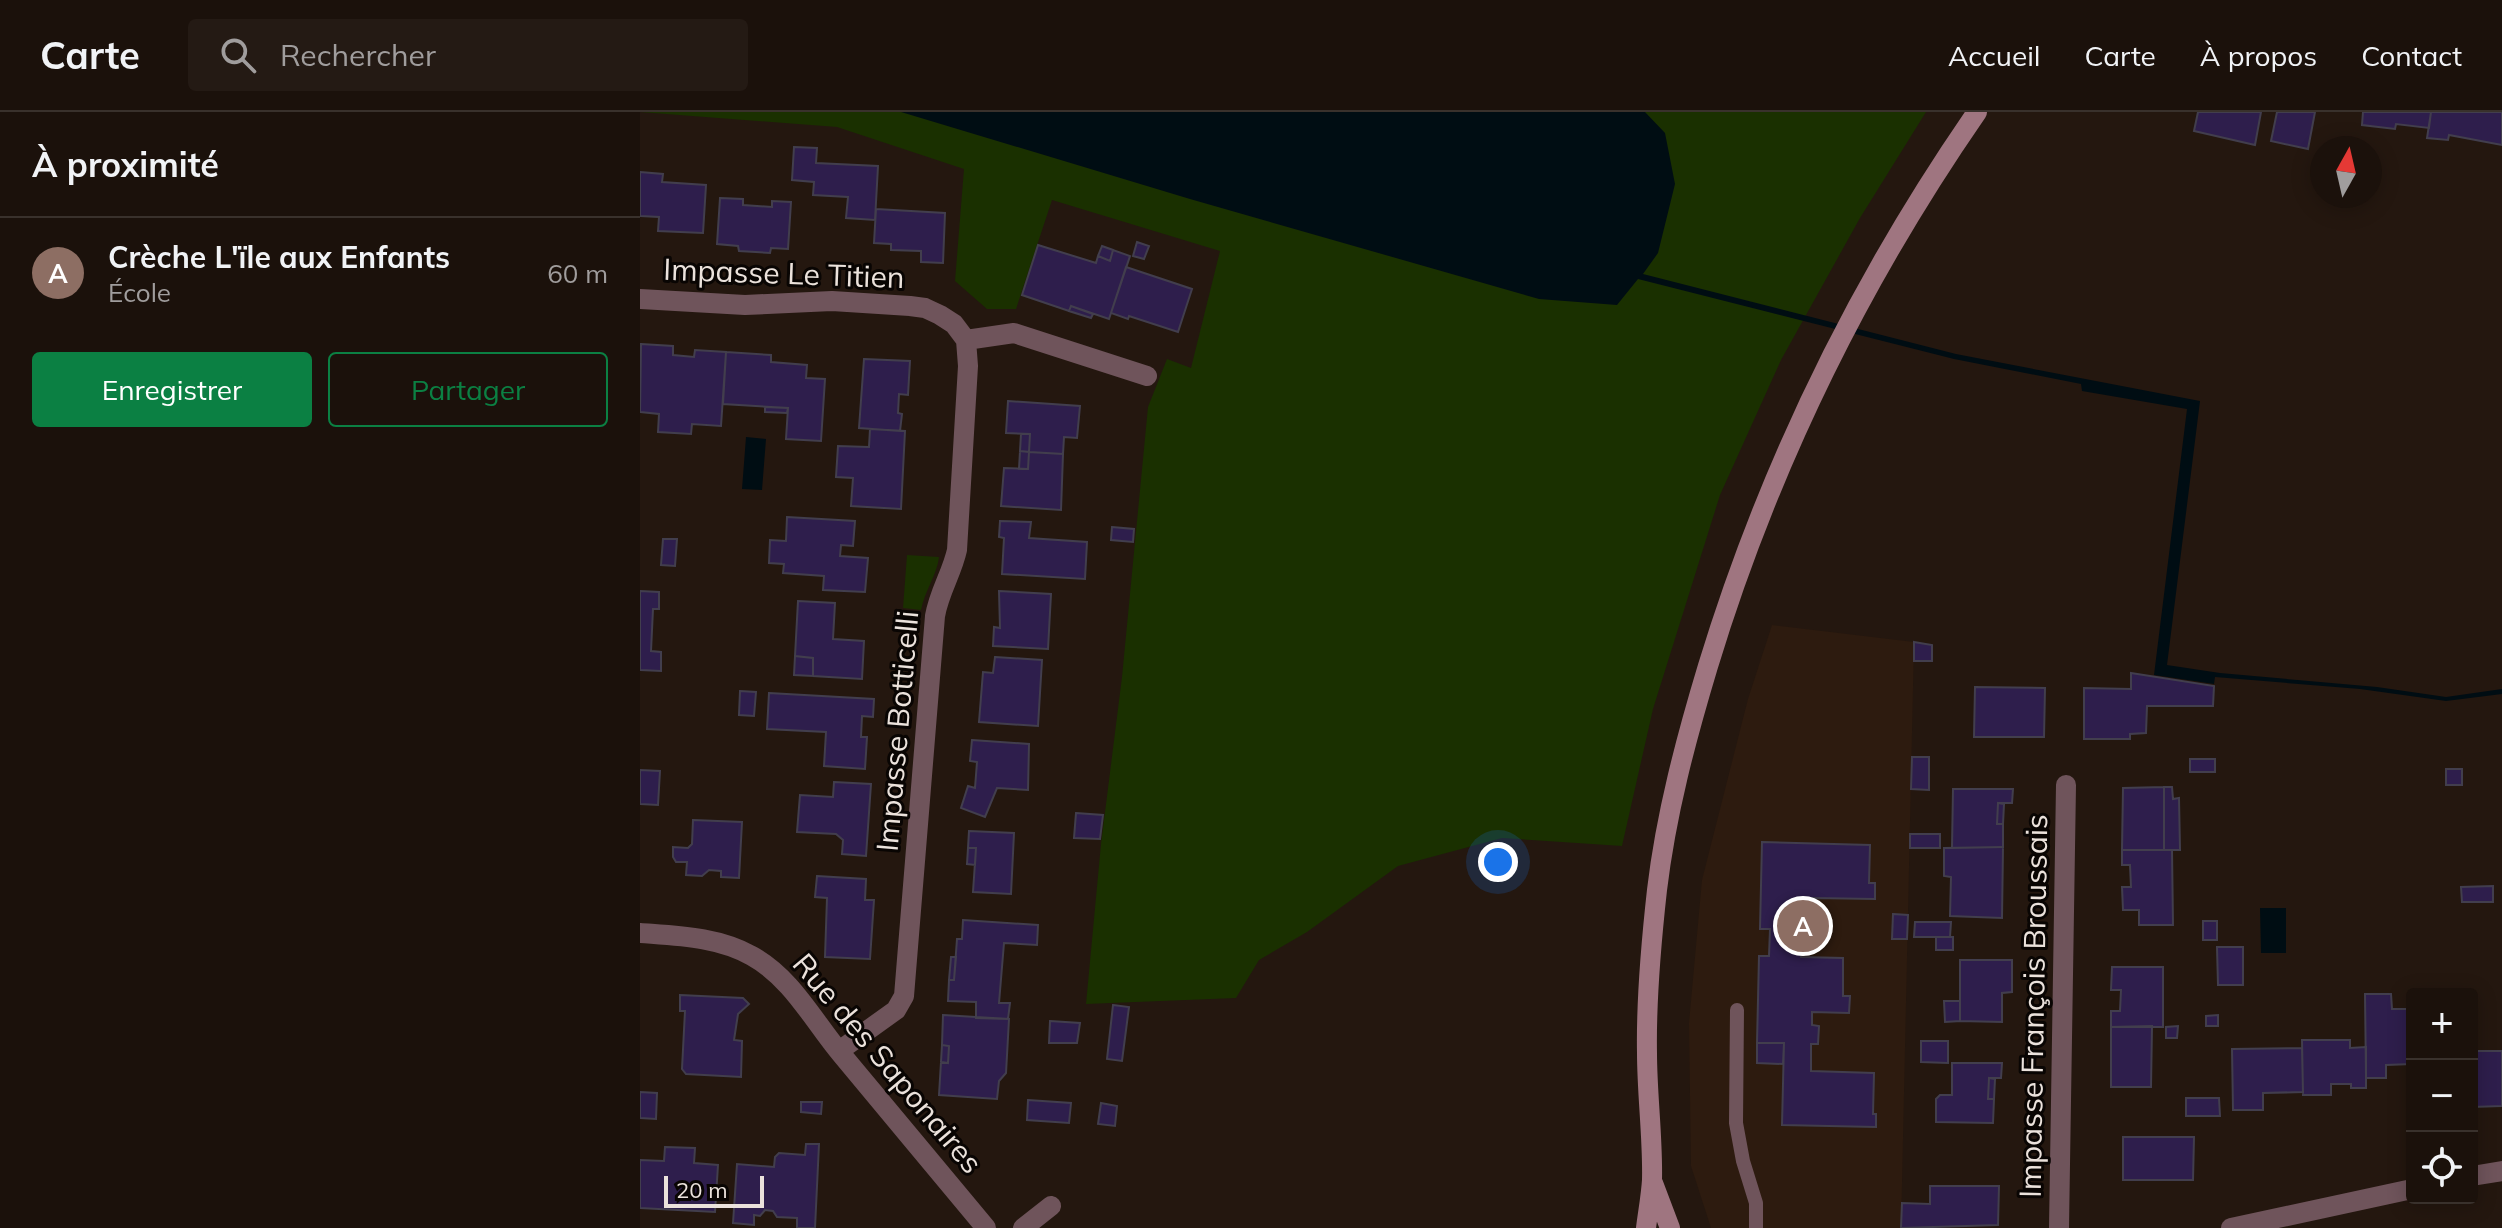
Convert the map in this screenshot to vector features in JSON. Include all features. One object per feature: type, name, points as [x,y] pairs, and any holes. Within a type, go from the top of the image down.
[{"type":"main road","points":[[1646,1228],[1652,1181],[1647,1015],[1657,888],[1679,771],[1720,627],[1769,494],[1836,347],[1887,254],[1977,112]]},
{"type":"main road","points":[[1652,1181],[1670,1228]]},
{"type":"street","name":"Impasse Le Titien","points":[[640,299],[745,305],[848,302],[910,306],[940,315],[954,324],[966,340]]},
{"type":"street","points":[[966,340],[1014,333],[1147,376]]},
{"type":"street","name":"Impasse Botticelli","points":[[839,1051],[896,1010],[904,996],[935,616],[957,550],[968,366],[966,340]]},
{"type":"street","name":"Impasse François Broussais","points":[[2059,1228],[2066,785]]},
{"type":"street","name":"Rue des Saponaires","points":[[640,933],[697,937],[730,946],[753,956],[781,978],[986,1228]]},
{"type":"street","points":[[2478,1175],[2502,1171]]},
{"type":"street","points":[[2231,1228],[2406,1190]]},
{"type":"street","points":[[1023,1228],[1051,1206]]},
{"type":"lane","points":[[1737,1010],[1736,1123],[1743,1161],[1756,1203],[1756,1228]]},
{"type":"shaded area","points":[[901,112],[1645,112],[1665,133],[1675,184],[1658,253],[1643,274],[1956,354],[2200,401],[2167,665],[2446,697],[2502,689],[2502,694],[2446,701],[2360,689],[2215,677],[2214,684],[2154,675],[2187,409],[2082,391],[2081,384],[1954,359],[1638,279],[1617,305],[1539,299]]},
{"type":"shaded area","points":[[746,437],[766,439],[762,490],[742,489]]},
{"type":"shaded area","points":[[1772,625],[1914,642],[1901,1228],[1711,1228],[1691,1166],[1689,1023],[1702,880],[1748,699]]},
{"type":"shaded area","points":[[2260,908],[2286,908],[2286,953],[2261,953]]},
{"type":"green space","points":[[640,112],[1926,112],[1860,218],[1781,360],[1720,495],[1653,709],[1622,846],[1502,838],[1398,866],[1307,932],[1259,960],[1236,998],[1086,1004],[1148,407],[1167,359],[1191,368],[1220,251],[1052,200],[1016,309],[987,309],[955,281],[964,169],[837,127]]},
{"type":"green space","points":[[907,555],[939,557],[921,610],[903,608]]},
{"type":"building","points":[[2198,112],[2261,112],[2255,145],[2194,131]]},
{"type":"building","points":[[2277,112],[2315,112],[2308,149],[2271,141]]},
{"type":"building","points":[[2363,112],[2431,112],[2429,128],[2396,124],[2395,129],[2362,125]]},
{"type":"building","points":[[2431,112],[2502,112],[2502,145],[2449,135],[2448,140],[2427,138]]},
{"type":"building","points":[[794,147],[817,148],[816,163],[878,166],[875,220],[846,218],[848,197],[813,195],[814,182],[792,180]]},
{"type":"building","points":[[640,172],[663,174],[662,182],[706,185],[703,233],[658,231],[659,217],[640,216]]},
{"type":"building","points":[[720,198],[743,199],[743,205],[772,207],[772,201],[791,202],[788,249],[771,248],[770,253],[739,251],[738,246],[717,244]]},
{"type":"building","points":[[876,209],[945,213],[943,263],[921,262],[921,251],[891,250],[891,244],[874,243]]},
{"type":"building","points":[[1137,242],[1149,246],[1144,259],[1133,256]]},
{"type":"building","points":[[1038,245],[1096,263],[1098,256],[1110,261],[1113,250],[1130,256],[1109,319],[1071,306],[1069,311],[1022,295]]},
{"type":"building","points":[[1102,246],[1113,250],[1110,261],[1098,256]]},
{"type":"building","points":[[1126,267],[1192,289],[1178,332],[1111,313]]},
{"type":"building","points":[[1071,306],[1093,314],[1091,318],[1069,311]]},
{"type":"building","points":[[641,344],[673,346],[673,355],[694,357],[695,350],[726,352],[721,426],[692,424],[691,434],[658,432],[659,414],[640,412]]},
{"type":"building","points":[[726,352],[771,355],[771,362],[807,365],[806,378],[825,379],[821,441],[786,439],[788,408],[723,404]]},
{"type":"building","points":[[864,359],[910,361],[908,395],[899,394],[898,413],[902,414],[900,431],[859,428]]},
{"type":"building","points":[[1008,401],[1080,406],[1077,438],[1064,437],[1063,454],[1029,452],[1030,434],[1006,433]]},
{"type":"building","points":[[765,407],[788,408],[787,413],[765,412]]},
{"type":"building","points":[[870,429],[905,431],[901,509],[851,506],[853,478],[836,477],[838,446],[869,447]]},
{"type":"building","points":[[1021,434],[1030,434],[1029,452],[1020,451]]},
{"type":"building","points":[[1020,451],[1029,452],[1028,469],[1019,469]]},
{"type":"building","points":[[1029,452],[1063,454],[1061,510],[1001,506],[1004,468],[1028,469]]},
{"type":"building","points":[[787,517],[855,521],[853,546],[841,545],[840,556],[868,558],[865,592],[823,590],[824,576],[783,573],[784,564],[769,563],[770,540],[786,541]]},
{"type":"building","points":[[1000,521],[1031,522],[1029,538],[1087,542],[1085,579],[1002,574],[1004,538],[999,537]]},
{"type":"building","points":[[1112,527],[1134,529],[1133,542],[1111,540]]},
{"type":"building","points":[[663,539],[677,539],[675,566],[661,565]]},
{"type":"building","points":[[640,591],[659,592],[659,609],[653,609],[651,651],[661,652],[661,671],[640,670]]},
{"type":"building","points":[[999,591],[1051,594],[1048,649],[993,646],[994,627],[1000,628]]},
{"type":"building","points":[[798,601],[835,603],[833,639],[864,641],[862,679],[813,676],[813,658],[795,656]]},
{"type":"building","points":[[1914,642],[1932,645],[1932,661],[1914,661]]},
{"type":"building","points":[[795,656],[813,658],[813,676],[794,675]]},
{"type":"building","points":[[995,657],[1042,660],[1038,726],[979,722],[983,672],[993,673]]},
{"type":"building","points":[[2131,673],[2214,686],[2213,706],[2147,706],[2146,733],[2130,734],[2130,739],[2084,739],[2084,688],[2131,689]]},
{"type":"building","points":[[1975,687],[2045,688],[2044,737],[1974,737]]},
{"type":"building","points":[[740,691],[756,692],[754,716],[739,715]]},
{"type":"building","points":[[769,693],[874,699],[873,717],[862,716],[861,737],[867,737],[865,769],[824,766],[826,732],[767,729]]},
{"type":"building","points":[[972,740],[1029,744],[1028,790],[997,788],[985,817],[961,808],[968,786],[975,788],[977,762],[970,761]]},
{"type":"building","points":[[1912,757],[1929,757],[1929,790],[1911,789]]},
{"type":"building","points":[[2190,759],[2215,759],[2215,772],[2190,772]]},
{"type":"building","points":[[2446,769],[2462,769],[2462,785],[2446,785]]},
{"type":"building","points":[[640,770],[660,771],[658,805],[640,804]]},
{"type":"building","points":[[834,782],[871,784],[866,856],[842,854],[843,840],[836,834],[797,832],[800,795],[833,797]]},
{"type":"building","points":[[2164,787],[2164,850],[2122,850],[2123,788]]},
{"type":"building","points":[[2164,787],[2172,787],[2173,799],[2179,798],[2180,850],[2164,850]]},
{"type":"building","points":[[1953,789],[2013,789],[2012,803],[1998,803],[1997,824],[2003,824],[2003,847],[1952,848]]},
{"type":"building","points":[[1998,803],[2004,804],[2003,824],[1997,824]]},
{"type":"building","points":[[1076,813],[1103,815],[1100,839],[1074,838]]},
{"type":"building","points":[[693,820],[742,822],[739,878],[721,877],[721,871],[709,870],[702,876],[686,875],[687,862],[676,862],[673,847],[688,848],[692,844]]},
{"type":"building","points":[[969,831],[1014,833],[1011,894],[973,892],[976,848],[968,848]]},
{"type":"building","points":[[1910,834],[1940,834],[1940,848],[1910,848]]},
{"type":"building","points":[[1762,842],[1870,845],[1869,883],[1875,883],[1875,899],[1813,898],[1813,931],[1802,931],[1801,957],[1843,958],[1843,996],[1850,996],[1849,1013],[1812,1012],[1812,1025],[1819,1026],[1818,1044],[1811,1044],[1811,1071],[1874,1073],[1873,1114],[1876,1114],[1876,1127],[1782,1125],[1784,1043],[1757,1043],[1759,956],[1769,956],[1770,929],[1760,929]]},
{"type":"building","points":[[2003,847],[2002,918],[1950,916],[1951,877],[1944,876],[1944,848]]},
{"type":"building","points":[[968,848],[976,848],[975,865],[967,864]]},
{"type":"building","points":[[2122,850],[2172,850],[2173,925],[2139,925],[2139,910],[2123,910],[2122,887],[2131,887],[2130,865],[2122,865]]},
{"type":"building","points":[[817,876],[866,879],[865,900],[874,900],[870,959],[825,957],[827,898],[815,897]]},
{"type":"building","points":[[2493,886],[2493,902],[2462,902],[2461,887]]},
{"type":"building","points":[[1893,914],[1908,915],[1907,939],[1892,939]]},
{"type":"building","points":[[963,920],[1038,925],[1037,945],[1004,943],[999,1003],[1010,1003],[1008,1019],[976,1018],[976,1002],[948,1001],[949,980],[954,980],[957,939],[962,939]]},
{"type":"building","points":[[2203,921],[2217,921],[2217,940],[2203,940]]},
{"type":"building","points":[[1915,922],[1951,922],[1950,937],[1914,937]]},
{"type":"building","points":[[1936,937],[1953,937],[1953,950],[1936,950]]},
{"type":"building","points":[[2217,947],[2243,947],[2243,985],[2218,985]]},
{"type":"building","points":[[951,957],[956,957],[954,980],[949,980]]},
{"type":"building","points":[[1960,960],[2012,960],[2012,992],[2002,993],[2002,1022],[1960,1021]]},
{"type":"building","points":[[2112,967],[2163,967],[2163,1027],[2111,1027],[2111,1011],[2120,1011],[2121,990],[2111,990]]},
{"type":"building","points":[[2365,994],[2391,994],[2392,1009],[2406,1009],[2406,1064],[2386,1065],[2386,1078],[2366,1078]]},
{"type":"building","points":[[680,995],[743,998],[749,1004],[738,1014],[734,1040],[742,1041],[741,1077],[686,1074],[682,1069],[685,1011],[680,1011]]},
{"type":"building","points":[[1944,1001],[1960,1001],[1960,1021],[1945,1022]]},
{"type":"building","points":[[1113,1005],[1129,1007],[1122,1061],[1107,1059]]},
{"type":"building","points":[[943,1015],[1009,1019],[1006,1073],[999,1081],[997,1099],[939,1095],[941,1062],[948,1063],[949,1046],[942,1045]]},
{"type":"building","points":[[2218,1015],[2218,1026],[2206,1026],[2206,1016]]},
{"type":"building","points":[[1050,1021],[1080,1023],[1077,1043],[1049,1043]]},
{"type":"building","points":[[2152,1026],[2151,1087],[2111,1087],[2111,1027]]},
{"type":"building","points":[[2178,1026],[2177,1038],[2166,1038],[2166,1027]]},
{"type":"building","points":[[2302,1040],[2350,1040],[2350,1048],[2366,1047],[2366,1088],[2331,1084],[2331,1095],[2303,1095]]},
{"type":"building","points":[[1921,1041],[1948,1041],[1948,1063],[1921,1062]]},
{"type":"building","points":[[1757,1043],[1784,1043],[1783,1064],[1757,1063]]},
{"type":"building","points":[[942,1045],[949,1046],[948,1063],[941,1062]]},
{"type":"building","points":[[2302,1048],[2303,1092],[2263,1093],[2263,1110],[2233,1110],[2232,1049]]},
{"type":"building","points":[[2478,1051],[2502,1051],[2502,1106],[2478,1107]]},
{"type":"building","points":[[1952,1063],[2002,1063],[2001,1078],[1989,1078],[1988,1099],[1994,1099],[1993,1123],[1936,1122],[1936,1099],[1940,1095],[1952,1095]]},
{"type":"building","points":[[1989,1078],[1995,1079],[1994,1099],[1988,1099]]},
{"type":"building","points":[[640,1092],[657,1093],[656,1119],[640,1118]]},
{"type":"building","points":[[2186,1098],[2219,1098],[2220,1116],[2186,1116]]},
{"type":"building","points":[[1028,1100],[1071,1103],[1069,1123],[1027,1120]]},
{"type":"building","points":[[801,1102],[822,1102],[821,1114],[801,1112]]},
{"type":"building","points":[[1101,1103],[1117,1106],[1115,1126],[1098,1124]]},
{"type":"building","points":[[2123,1137],[2194,1137],[2193,1180],[2123,1180]]},
{"type":"building","points":[[806,1144],[819,1144],[815,1228],[797,1228],[797,1218],[777,1217],[773,1211],[765,1210],[760,1216],[754,1215],[754,1225],[733,1223],[737,1164],[774,1167],[775,1157],[779,1153],[805,1155]]},
{"type":"building","points":[[665,1147],[695,1148],[694,1163],[718,1165],[715,1212],[640,1208],[640,1160],[664,1161]]},
{"type":"building","points":[[1930,1186],[1999,1186],[1998,1225],[1901,1228],[1902,1203],[1930,1204]]},
{"type":"place","name":"Crèche L'ïle aux Enfants","points":[[1803,926]]}]
